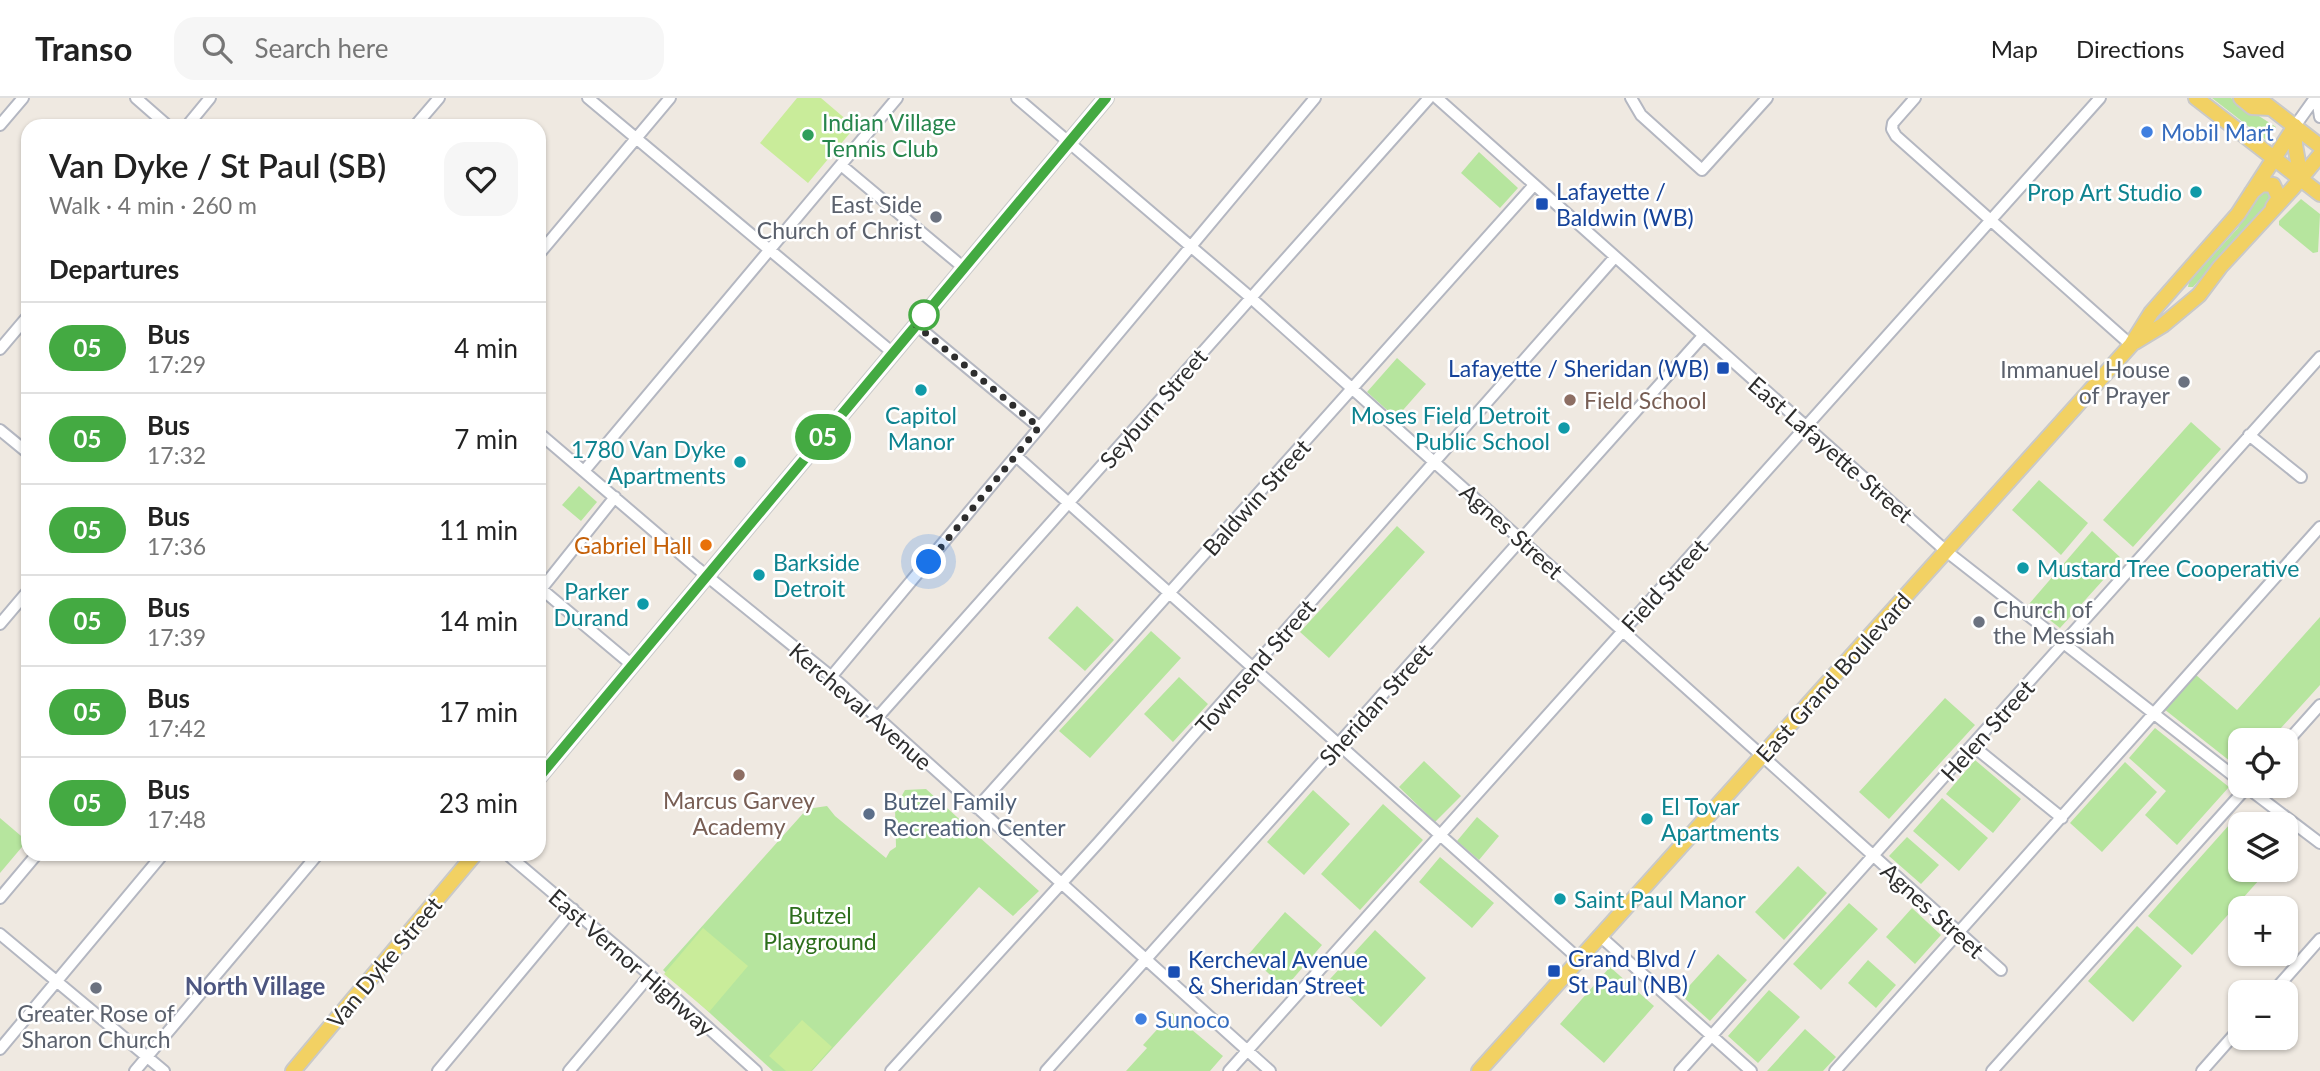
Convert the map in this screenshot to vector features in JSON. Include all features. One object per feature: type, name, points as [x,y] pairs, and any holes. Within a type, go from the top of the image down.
[{"type":"main road","points":[[546,769],[1106,98]]},
{"type":"main road","points":[[2196,98],[2320,194]]},
{"type":"main road","points":[[2241,98],[2252,107],[2272,108]]},
{"type":"main road","points":[[2258,98],[2320,146]]},
{"type":"main road","points":[[2295,126],[2295,145],[2301,178]]},
{"type":"main road","name":"East Grand Boulevard","points":[[1479,1071],[2131,345],[2151,313],[2238,214],[2295,126]]},
{"type":"main road","name":"East Grand Boulevard","points":[[2131,345],[2199,295],[2203,287],[2320,155]]},
{"type":"main road","points":[[2250,193],[2262,184],[2273,185],[2279,198],[2271,211]]},
{"type":"main road","points":[[2181,277],[2179,286],[2185,296],[2194,295],[2203,287]]},
{"type":"main road","name":"Van Dyke Street","points":[[293,1071],[469,861]]},
{"type":"street","points":[[0,125],[23,98]]},
{"type":"street","points":[[136,98],[161,119]]},
{"type":"street","points":[[193,119],[210,98]]},
{"type":"street","points":[[421,119],[439,98]]},
{"type":"street","points":[[588,98],[893,353]]},
{"type":"street","points":[[546,246],[670,98]]},
{"type":"street","points":[[584,471],[897,98]]},
{"type":"street","name":"Agnes Street","points":[[1017,98],[1191,245],[1353,388],[2001,970]]},
{"type":"street","points":[[831,677],[1315,98]]},
{"type":"street","name":"Seyburn Street","points":[[877,718],[1429,98]]},
{"type":"street","name":"East Lafayette Street","points":[[1437,98],[1946,551],[2228,772]]},
{"type":"street","points":[[1631,98],[1641,115],[1702,170],[1767,98]]},
{"type":"street","points":[[1916,98],[1893,123],[1892,130],[1896,136],[2131,345]]},
{"type":"street","name":"Field Street","points":[[1229,1071],[2100,98]]},
{"type":"street","points":[[2316,98],[2320,117]]},
{"type":"street","name":"East Grand Boulevard","points":[[2295,126],[2316,98]]},
{"type":"street","points":[[841,165],[964,268]]},
{"type":"street","name":"Baldwin Street","points":[[978,808],[1534,185]]},
{"type":"street","name":"Townsend Street","points":[[891,1071],[1253,668],[1615,257]]},
{"type":"street","points":[[0,349],[21,324]]},
{"type":"street","points":[[916,325],[1039,427]]},
{"type":"street","name":"Sheridan Street","points":[[1046,1071],[1703,336]]},
{"type":"street","name":"Helen Street","points":[[1680,1071],[2320,357]]},
{"type":"street","points":[[0,430],[21,447]]},
{"type":"street","points":[[2249,435],[2301,477]]},
{"type":"street","name":"Kercheval Avenue","points":[[546,439],[831,677],[1270,1071]]},
{"type":"street","points":[[1016,456],[1580,960]]},
{"type":"street","points":[[546,582],[615,497]]},
{"type":"street","points":[[1835,1071],[2320,527]]},
{"type":"street","points":[[546,594],[632,665]]},
{"type":"street","points":[[0,624],[21,599]]},
{"type":"street","points":[[2298,730],[2320,705]]},
{"type":"street","points":[[1973,746],[2062,818]]},
{"type":"street","points":[[1992,1071],[2234,798]]},
{"type":"street","name":"East Lafayette Street","points":[[2262,798],[2320,843]]},
{"type":"street","points":[[0,898],[31,861]]},
{"type":"street","points":[[0,1049],[157,861]]},
{"type":"street","points":[[135,1071],[312,861]]},
{"type":"street","name":"East Vernor Highway","points":[[515,861],[650,975],[751,1069]]},
{"type":"street","points":[[438,1071],[573,909]]},
{"type":"street","points":[[0,934],[164,1071]]},
{"type":"street","points":[[1601,937],[1751,1071]]},
{"type":"street","points":[[2284,980],[2320,939]]},
{"type":"street","points":[[569,1071],[650,975]]},
{"type":"street","points":[[2202,1071],[2228,1042]]},
{"type":"green space","name":"Indian Village Tennis Club","points":[[797,98],[821,98],[855,127],[808,183],[760,143]]},
{"type":"green space","points":[[2212,98],[2231,98],[2276,127],[2266,140]]},
{"type":"green space","points":[[1479,152],[1518,188],[1500,208],[1461,173]]},
{"type":"green space","points":[[2269,190],[2272,197],[2268,203],[2193,287],[2188,287],[2189,282],[2238,228],[2260,191]]},
{"type":"green space","points":[[2301,199],[2320,214],[2318,252],[2313,253],[2279,225],[2279,221]]},
{"type":"green space","points":[[1397,358],[1426,384],[1396,418],[1367,392]]},
{"type":"green space","points":[[2191,422],[2221,449],[2133,547],[2103,520]]},
{"type":"green space","points":[[2039,480],[2088,523],[2061,555],[2012,510]]},
{"type":"green space","points":[[579,486],[597,502],[581,521],[562,505]]},
{"type":"green space","points":[[1397,526],[1425,552],[1329,658],[1300,632]]},
{"type":"green space","points":[[2092,531],[2122,559],[2060,628],[2029,604]]},
{"type":"green space","points":[[1077,606],[1114,640],[1085,671],[1048,638]]},
{"type":"green space","points":[[2320,617],[2320,685],[2281,728],[2228,728],[2228,760],[2164,709],[2196,675],[2237,710]]},
{"type":"green space","points":[[1151,631],[1181,658],[1090,758],[1059,731]]},
{"type":"green space","points":[[1179,677],[1208,704],[1173,742],[1144,714]]},
{"type":"green space","points":[[1945,698],[1975,725],[1889,819],[1859,792]]},
{"type":"green space","points":[[2155,728],[2228,788],[2177,845],[2145,815],[2166,791],[2129,758]]},
{"type":"green space","points":[[1975,760],[2021,799],[1993,833],[1946,794]]},
{"type":"green space","points":[[1424,761],[1461,796],[1435,822],[1399,787]]},
{"type":"green space","points":[[2125,762],[2157,792],[2102,852],[2070,823]]},
{"type":"green space","name":"Butzel Playground","points":[[926,789],[1039,891],[1013,916],[979,887],[812,1071],[773,1071],[663,970],[807,809],[827,806],[835,816],[886,858],[896,847],[895,808],[905,790]]},
{"type":"green space","points":[[1313,790],[1350,824],[1304,875],[1267,842]]},
{"type":"green space","points":[[1942,798],[1988,838],[1959,871],[1913,831]]},
{"type":"green space","points":[[1383,804],[1423,840],[1360,910],[1321,874]]},
{"type":"green space","points":[[1477,817],[1499,836],[1479,860],[1457,841]]},
{"type":"green space","points":[[0,818],[21,836],[21,848],[0,873]]},
{"type":"green space","points":[[2228,826],[2228,882],[2257,882],[2245,896],[2228,896],[2228,915],[2192,955],[2148,916]]},
{"type":"green space","points":[[1907,837],[1939,865],[1921,884],[1889,856]]},
{"type":"green space","points":[[1440,857],[1494,903],[1472,928],[1419,882]]},
{"type":"green space","points":[[1798,866],[1827,893],[1784,940],[1755,912]]},
{"type":"green space","points":[[1849,903],[1878,929],[1821,990],[1793,964]]},
{"type":"green space","points":[[1912,908],[1941,935],[1915,964],[1886,937]]},
{"type":"green space","points":[[1285,912],[1322,945],[1285,988],[1248,955]]},
{"type":"green space","points":[[2137,926],[2182,966],[2133,1022],[2088,981]]},
{"type":"green space","points":[[703,928],[748,966],[709,1012],[664,974]]},
{"type":"green space","points":[[1375,930],[1426,978],[1381,1027],[1330,979]]},
{"type":"green space","points":[[1718,954],[1747,980],[1710,1021],[1681,995]]},
{"type":"green space","points":[[1868,960],[1896,985],[1876,1008],[1848,983]]},
{"type":"green space","points":[[1610,967],[1654,1006],[1604,1063],[1560,1024]]},
{"type":"green space","points":[[1769,990],[1800,1017],[1758,1063],[1728,1036]]},
{"type":"green space","points":[[1172,1013],[1223,1056],[1210,1071],[1126,1071],[1147,1048],[1143,1045]]},
{"type":"green space","points":[[802,1020],[832,1047],[811,1071],[786,1071],[769,1056]]},
{"type":"green space","points":[[1805,1029],[1836,1057],[1823,1071],[1767,1071]]},
{"type":"bus line","name":"05","points":[[546,769],[1106,98]]},
{"type":"place","name":"Mobil Mart","points":[[2147,132]]},
{"type":"place","name":"Indian Village Tennis Club","points":[[808,135]]},
{"type":"place","name":"Prop Art Studio","points":[[2196,192]]},
{"type":"place","name":"Lafayette / Baldwin (WB)","points":[[1542,204]]},
{"type":"place","name":"East Side Church of Christ","points":[[936,217]]},
{"type":"place","name":"Lafayette / Sheridan (WB)","points":[[1723,368]]},
{"type":"place","name":"Immanuel House of Prayer","points":[[2184,382]]},
{"type":"place","name":"Capitol Manor","points":[[921,390]]},
{"type":"place","name":"Field School","points":[[1570,400]]},
{"type":"place","name":"Moses Field Detroit Public School","points":[[1564,428]]},
{"type":"place","name":"1780 Van Dyke Apartments","points":[[740,462]]},
{"type":"place","name":"Gabriel Hall","points":[[706,545]]},
{"type":"place","name":"Mustard Tree Cooperative","points":[[2023,568]]},
{"type":"place","name":"Barkside Detroit","points":[[759,575]]},
{"type":"place","name":"Parker Durand","points":[[643,604]]},
{"type":"place","name":"Church of the Messiah","points":[[1979,622]]},
{"type":"place","name":"Marcus Garvey Academy","points":[[739,775]]},
{"type":"place","name":"Butzel Family Recreation Center","points":[[869,814]]},
{"type":"place","name":"El Tovar Apartments","points":[[1647,819]]},
{"type":"place","name":"Saint Paul Manor","points":[[1560,899]]},
{"type":"place","name":"Grand Blvd / St Paul (NB)","points":[[1554,971]]},
{"type":"place","name":"Kercheval Avenue & Sheridan Street","points":[[1174,972]]},
{"type":"place","name":"Greater Rose of Sharon Church","points":[[96,988]]},
{"type":"place","name":"Sunoco","points":[[1141,1019]]},
{"type":"district","name":"North Village","points":[[255,985]]},
{"type":"route","points":[[924,315],[916,325],[1039,427],[929,562]]}]
